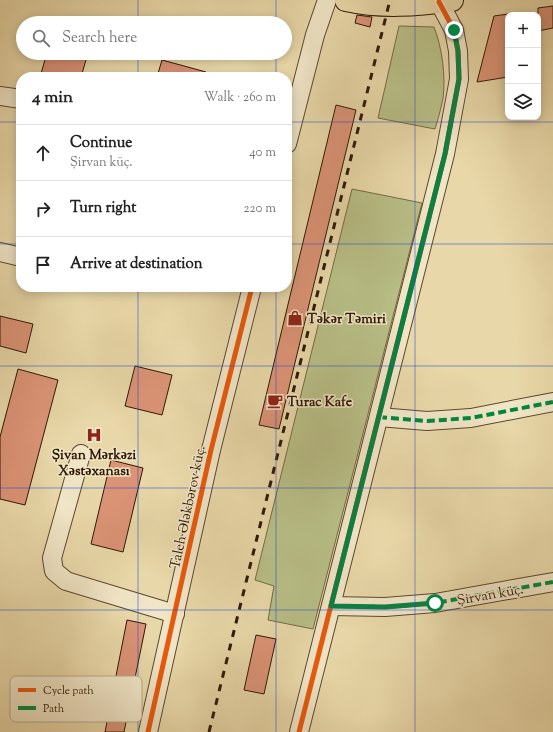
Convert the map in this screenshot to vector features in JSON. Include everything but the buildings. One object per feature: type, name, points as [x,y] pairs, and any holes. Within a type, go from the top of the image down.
[{"type":"main road","points":[[346,0],[388,6],[446,1]]},
{"type":"street","points":[[292,124],[313,42],[326,0]]},
{"type":"street","points":[[299,732],[445,154],[459,79],[458,51],[446,1]]},
{"type":"street","points":[[0,96],[16,98]]},
{"type":"street","points":[[0,252],[16,256]]},
{"type":"street","name":"Taleh Ələkbərov küç.","points":[[148,732],[211,450],[251,292]]},
{"type":"street","points":[[379,417],[427,421],[471,418],[553,402]]},
{"type":"street","points":[[81,454],[52,558],[54,571],[66,581],[175,614]]},
{"type":"street","name":"Şirvan küç.","points":[[331,606],[385,607],[435,603],[553,582]]},
{"type":"green space","points":[[399,26],[434,27],[437,35],[443,62],[444,90],[435,129],[378,118]]},
{"type":"green space","points":[[352,189],[422,203],[313,629],[268,620],[274,586],[255,580]]},
{"type":"railway","points":[[209,732],[390,0]]},
{"type":"marked path","points":[[379,417],[427,421],[471,418],[553,402]]},
{"type":"marked path","points":[[331,606],[385,607],[435,603],[553,582]]},
{"type":"cycle path","points":[[299,732],[445,154],[459,79],[458,51],[454,30],[439,2]]},
{"type":"cycle path","points":[[148,732],[211,450],[251,292]]},
{"type":"place","name":"Təkər Təmiri","points":[[295,318]]},
{"type":"place","name":"Turac Kafe","points":[[275,401]]},
{"type":"place","name":"Şivan Mərkəzi Xəstəxanası","points":[[94,435]]},
{"type":"route","points":[[435,603],[385,607],[331,606],[445,154],[459,79],[458,51],[454,30]]}]
